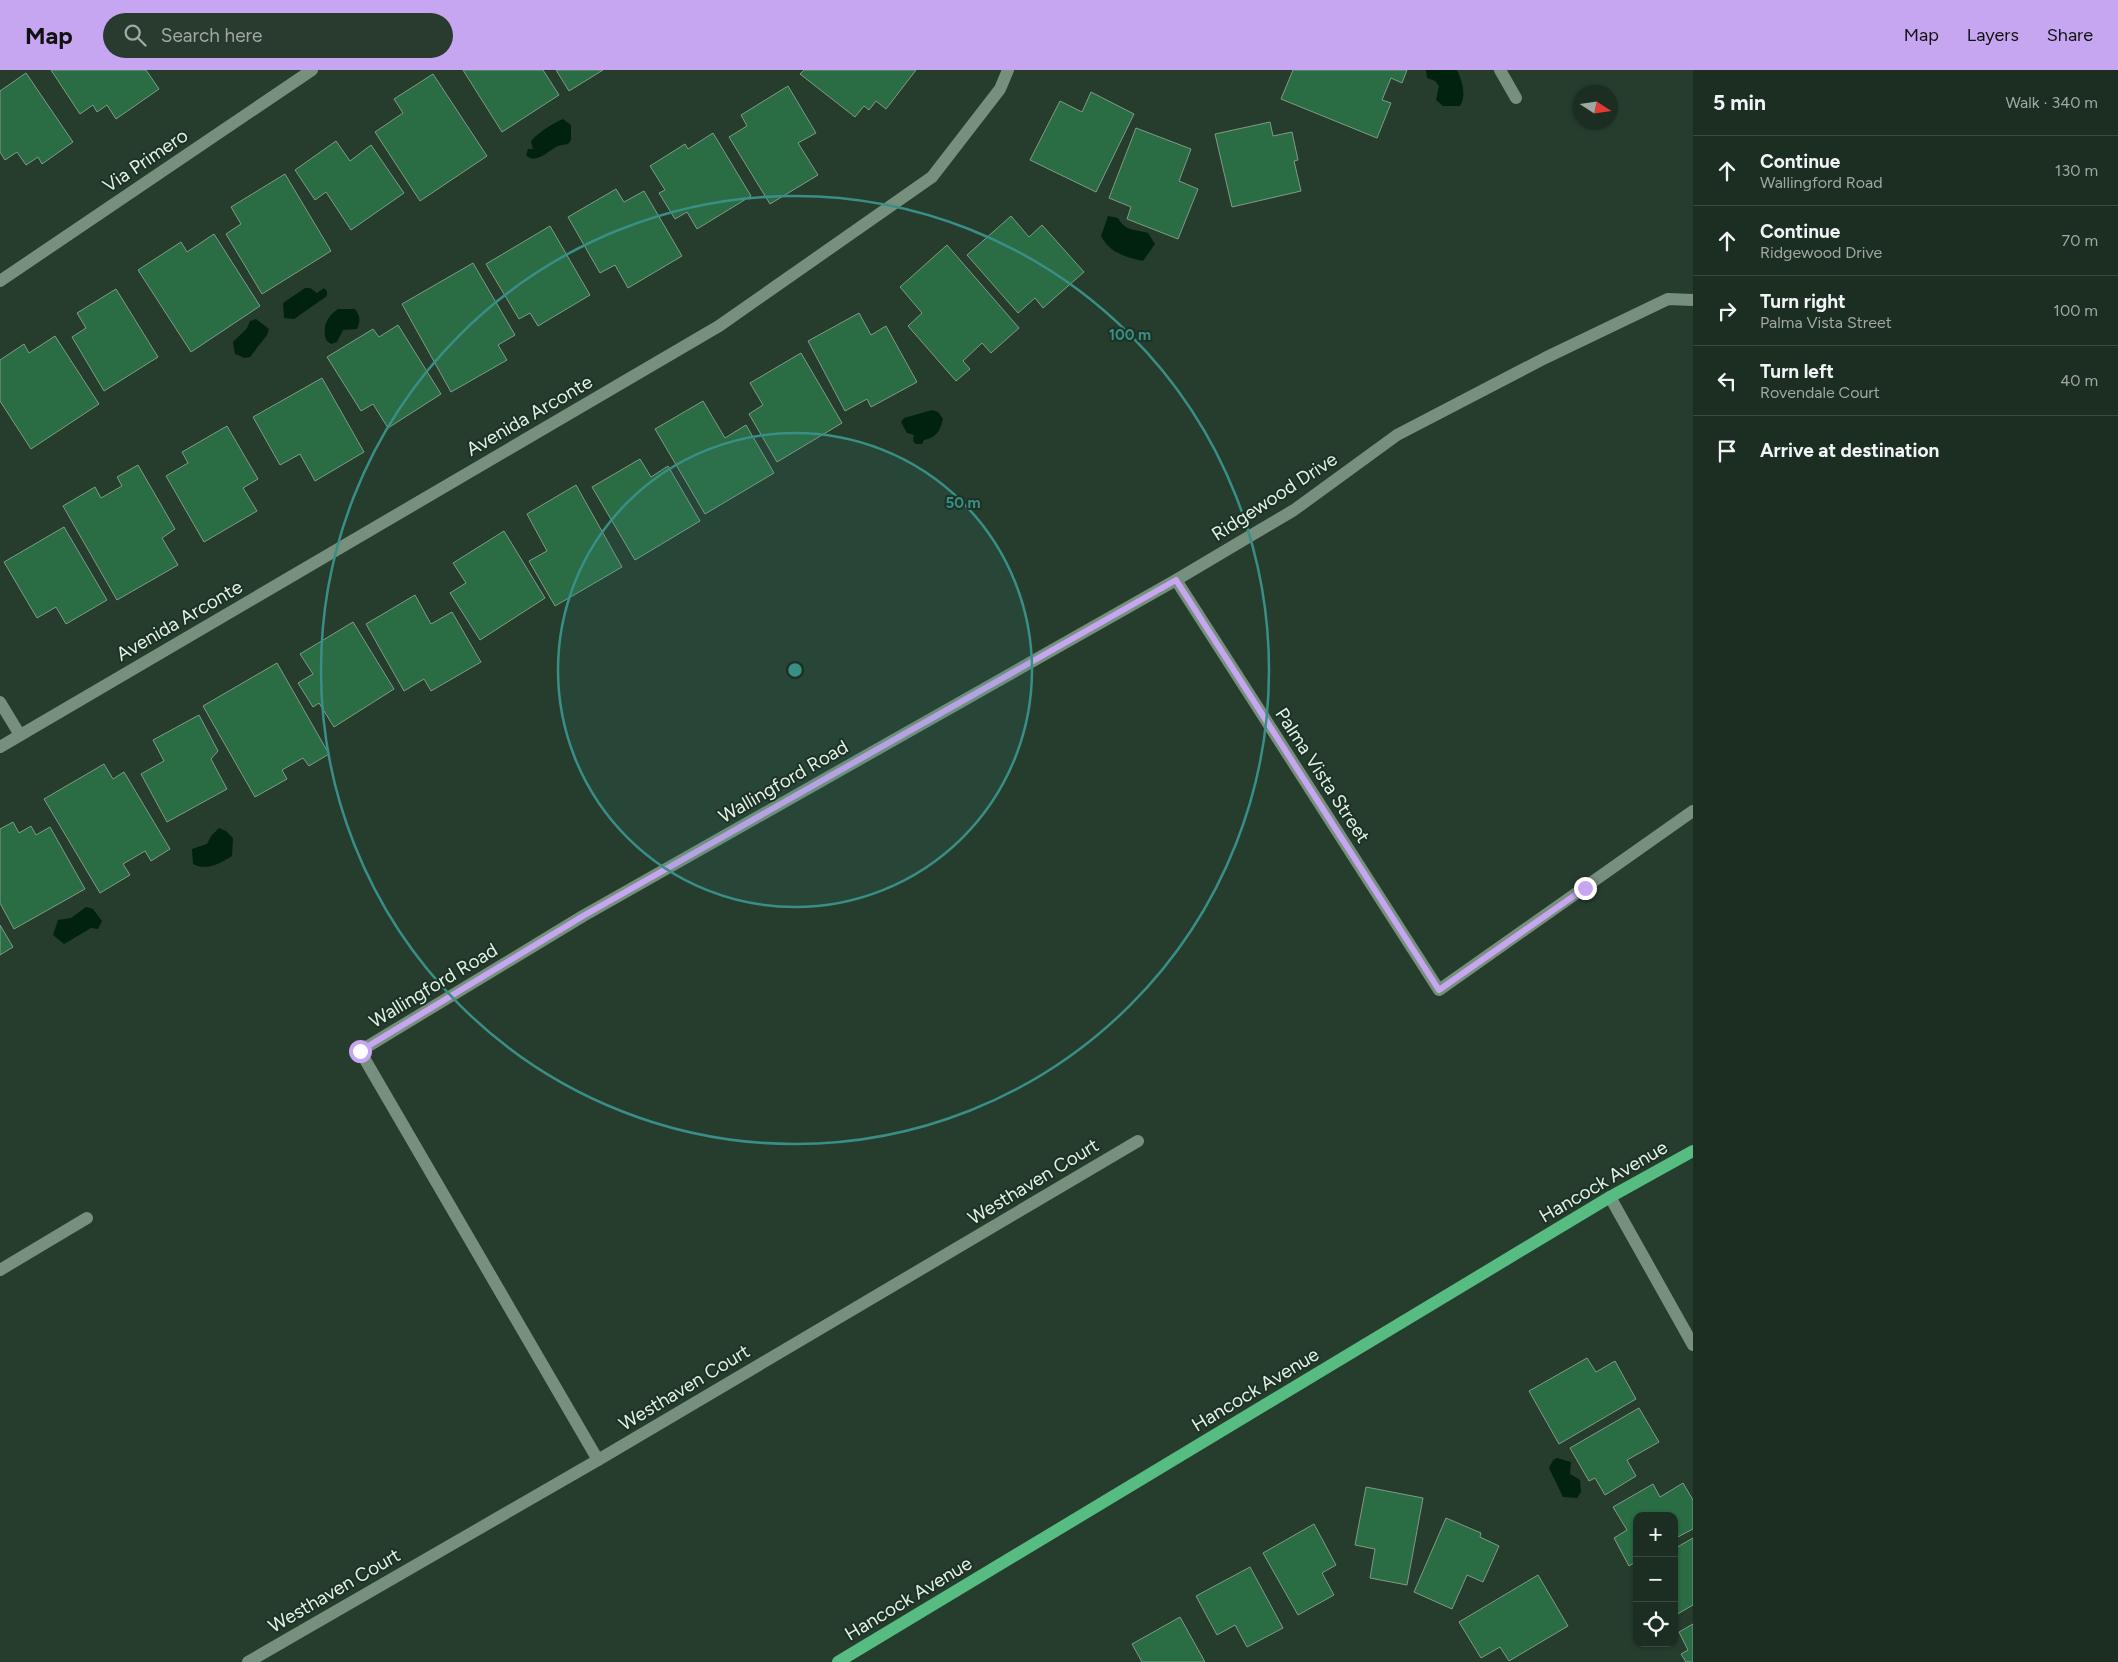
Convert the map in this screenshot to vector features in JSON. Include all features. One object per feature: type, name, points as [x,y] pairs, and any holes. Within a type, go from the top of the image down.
[{"type":"main road","name":"Hancock Avenue","points":[[838,1662],[1610,1197],[1693,1151]]},
{"type":"street","name":"Via Primero","points":[[0,280],[312,70]]},
{"type":"street","name":"Avenida Arconte","points":[[0,747],[719,326],[932,177],[1000,89],[1008,70]]},
{"type":"street","points":[[1500,70],[1516,98]]},
{"type":"street","name":"Ridgewood Drive","points":[[883,746],[1176,580],[1294,510],[1397,435],[1545,358],[1668,298],[1693,300]]},
{"type":"street","name":"Palma Vista Street","points":[[1176,580],[1439,990],[1693,810]]},
{"type":"street","points":[[0,702],[20,735]]},
{"type":"street","name":"Wallingford Road","points":[[598,1460],[360,1051],[583,916],[883,746]]},
{"type":"street","name":"Westhaven Court","points":[[248,1662],[598,1460],[1138,1141]]},
{"type":"street","points":[[1610,1197],[1693,1346]]},
{"type":"street","points":[[0,1270],[87,1218]]},
{"type":"shaded area","points":[[1426,70],[1457,70],[1463,93],[1460,106],[1443,106],[1436,100],[1439,86],[1435,81],[1427,78]]},
{"type":"shaded area","points":[[563,119],[571,125],[571,140],[568,144],[557,146],[537,158],[533,159],[526,155],[528,149],[533,149],[531,142],[536,136]]},
{"type":"shaded area","points":[[1108,216],[1118,218],[1124,225],[1134,230],[1148,233],[1155,244],[1143,261],[1130,258],[1113,250],[1105,242],[1101,236]]},
{"type":"shaded area","points":[[305,288],[310,288],[317,293],[324,288],[327,291],[327,296],[294,319],[284,318],[283,303]]},
{"type":"shaded area","points":[[338,309],[355,309],[359,316],[359,323],[357,329],[343,330],[337,342],[331,344],[326,340],[325,326],[328,318]]},
{"type":"shaded area","points":[[256,319],[269,329],[267,335],[250,357],[245,358],[235,354],[233,342],[247,328],[250,321]]},
{"type":"shaded area","points":[[932,410],[938,412],[943,419],[940,427],[934,436],[924,440],[922,444],[916,444],[913,441],[914,435],[907,433],[901,422],[904,418]]},
{"type":"shaded area","points":[[219,828],[226,831],[233,838],[232,856],[208,867],[193,864],[192,849],[207,844],[211,836]]},
{"type":"shaded area","points":[[86,907],[93,909],[102,921],[98,929],[91,928],[64,944],[53,935],[58,920],[71,918]]},
{"type":"shaded area","points":[[1557,1458],[1571,1462],[1570,1474],[1580,1480],[1581,1492],[1577,1498],[1563,1497],[1549,1468],[1553,1460]]},
{"type":"building","points":[[51,70],[146,70],[159,89],[116,119],[107,105],[97,112],[93,105],[80,114]]},
{"type":"building","points":[[463,70],[543,70],[559,95],[502,132]]},
{"type":"building","points":[[556,70],[603,70],[569,91]]},
{"type":"building","points":[[804,70],[916,70],[886,109],[876,101],[869,110],[864,106],[855,117],[800,74]]},
{"type":"building","points":[[1293,70],[1407,70],[1402,83],[1391,78],[1382,100],[1391,103],[1377,138],[1281,99]]},
{"type":"building","points":[[26,73],[73,142],[42,164],[38,157],[26,165],[17,152],[5,160],[0,152],[0,91]]},
{"type":"building","points":[[433,74],[487,156],[420,201],[375,132],[403,113],[394,99]]},
{"type":"building","points":[[788,86],[816,133],[798,143],[818,175],[770,204],[729,137],[747,126],[741,115]]},
{"type":"building","points":[[1091,92],[1134,114],[1096,192],[1030,160],[1060,101],[1082,112]]},
{"type":"building","points":[[1270,122],[1273,136],[1292,132],[1298,160],[1294,161],[1301,191],[1232,207],[1215,134]]},
{"type":"building","points":[[1136,128],[1191,149],[1179,181],[1198,189],[1178,239],[1127,219],[1131,207],[1109,198]]},
{"type":"building","points":[[713,133],[751,196],[697,229],[687,212],[675,219],[659,193],[665,190],[650,166],[685,144],[688,149]]},
{"type":"building","points":[[336,141],[350,161],[371,145],[404,193],[351,230],[326,192],[315,200],[295,170]]},
{"type":"building","points":[[285,174],[331,251],[262,294],[226,234],[241,224],[231,207]]},
{"type":"building","points":[[616,189],[624,202],[644,191],[682,256],[628,288],[615,265],[600,273],[568,217]]},
{"type":"building","points":[[1011,216],[1029,237],[1042,225],[1084,272],[1043,308],[1035,298],[1018,313],[967,255]]},
{"type":"building","points":[[550,226],[590,295],[538,326],[530,313],[519,319],[486,264]]},
{"type":"building","points":[[214,234],[260,306],[191,352],[138,270],[181,242],[187,252]]},
{"type":"building","points":[[947,245],[1019,328],[991,353],[982,343],[963,361],[970,369],[956,381],[908,326],[922,313],[900,287]]},
{"type":"building","points":[[473,263],[515,335],[498,345],[507,360],[451,392],[402,304]]},
{"type":"building","points":[[116,289],[158,357],[104,391],[72,337],[86,328],[77,313]]},
{"type":"building","points":[[859,313],[871,335],[886,326],[917,382],[871,407],[867,399],[845,411],[808,341]]},
{"type":"building","points":[[398,325],[441,394],[388,428],[373,404],[361,411],[327,357],[373,329],[379,337]]},
{"type":"building","points":[[55,336],[99,404],[31,449],[0,401],[0,360],[24,344],[29,353]]},
{"type":"building","points":[[801,353],[842,423],[777,462],[749,414],[763,405],[750,383]]},
{"type":"building","points":[[322,378],[364,452],[315,481],[300,454],[280,465],[253,417]]},
{"type":"building","points":[[703,401],[725,438],[746,425],[774,473],[705,514],[655,429]]},
{"type":"building","points":[[227,426],[258,479],[243,488],[257,511],[204,542],[166,476],[188,463],[182,452]]},
{"type":"building","points":[[640,459],[651,477],[668,466],[700,521],[635,560],[592,487]]},
{"type":"building","points":[[138,465],[175,529],[162,538],[178,565],[117,600],[63,506],[95,487],[101,498],[122,486],[117,477]]},
{"type":"building","points":[[576,485],[622,567],[555,606],[529,561],[547,551],[527,514]]},
{"type":"building","points":[[64,527],[107,600],[66,624],[56,607],[37,618],[4,562]]},
{"type":"building","points":[[504,531],[545,598],[480,640],[450,593],[466,583],[453,563]]},
{"type":"building","points":[[415,595],[431,624],[452,612],[481,662],[431,691],[424,679],[404,691],[366,624]]},
{"type":"building","points":[[353,622],[394,689],[334,727],[319,703],[313,707],[298,683],[313,674],[300,654]]},
{"type":"building","points":[[277,663],[329,754],[309,766],[303,758],[282,770],[287,779],[255,797],[203,706]]},
{"type":"building","points":[[199,715],[218,751],[211,759],[227,789],[167,822],[141,774],[164,761],[153,740]]},
{"type":"building","points":[[104,764],[113,779],[124,772],[170,849],[151,861],[145,851],[123,864],[130,875],[100,893],[44,799]]},
{"type":"building","points":[[13,822],[19,833],[31,826],[36,835],[50,827],[85,889],[14,929],[0,903],[0,829]]},
{"type":"building","points":[[0,925],[13,947],[0,955]]},
{"type":"building","points":[[1587,1358],[1596,1372],[1615,1361],[1636,1399],[1559,1444],[1529,1391]]},
{"type":"building","points":[[1639,1408],[1659,1442],[1627,1460],[1636,1476],[1605,1495],[1595,1478],[1589,1481],[1570,1448]]},
{"type":"building","points":[[1683,1483],[1693,1500],[1693,1529],[1678,1537],[1678,1512],[1633,1512],[1633,1564],[1629,1566],[1614,1538],[1627,1530],[1613,1507],[1653,1484],[1660,1497]]},
{"type":"building","points":[[1366,1487],[1423,1498],[1407,1585],[1370,1578],[1375,1549],[1355,1545]]},
{"type":"building","points":[[1446,1518],[1481,1533],[1480,1537],[1499,1546],[1483,1582],[1467,1575],[1452,1609],[1414,1592]]},
{"type":"building","points":[[1314,1524],[1336,1565],[1322,1573],[1334,1595],[1298,1615],[1263,1553]]},
{"type":"building","points":[[1693,1538],[1693,1605],[1678,1614],[1678,1557],[1678,1547]]},
{"type":"building","points":[[1250,1567],[1283,1628],[1247,1647],[1235,1625],[1217,1635],[1196,1596]]},
{"type":"building","points":[[1538,1575],[1568,1626],[1509,1661],[1500,1647],[1481,1658],[1459,1622]]},
{"type":"building","points":[[1180,1617],[1205,1662],[1142,1662],[1132,1644]]},
{"type":"building","points":[[1693,1624],[1693,1662],[1686,1662],[1681,1654],[1688,1650],[1679,1632]]},
{"type":"route","points":[[360,1051],[583,916],[1176,580],[1439,990],[1585,888]]}]
